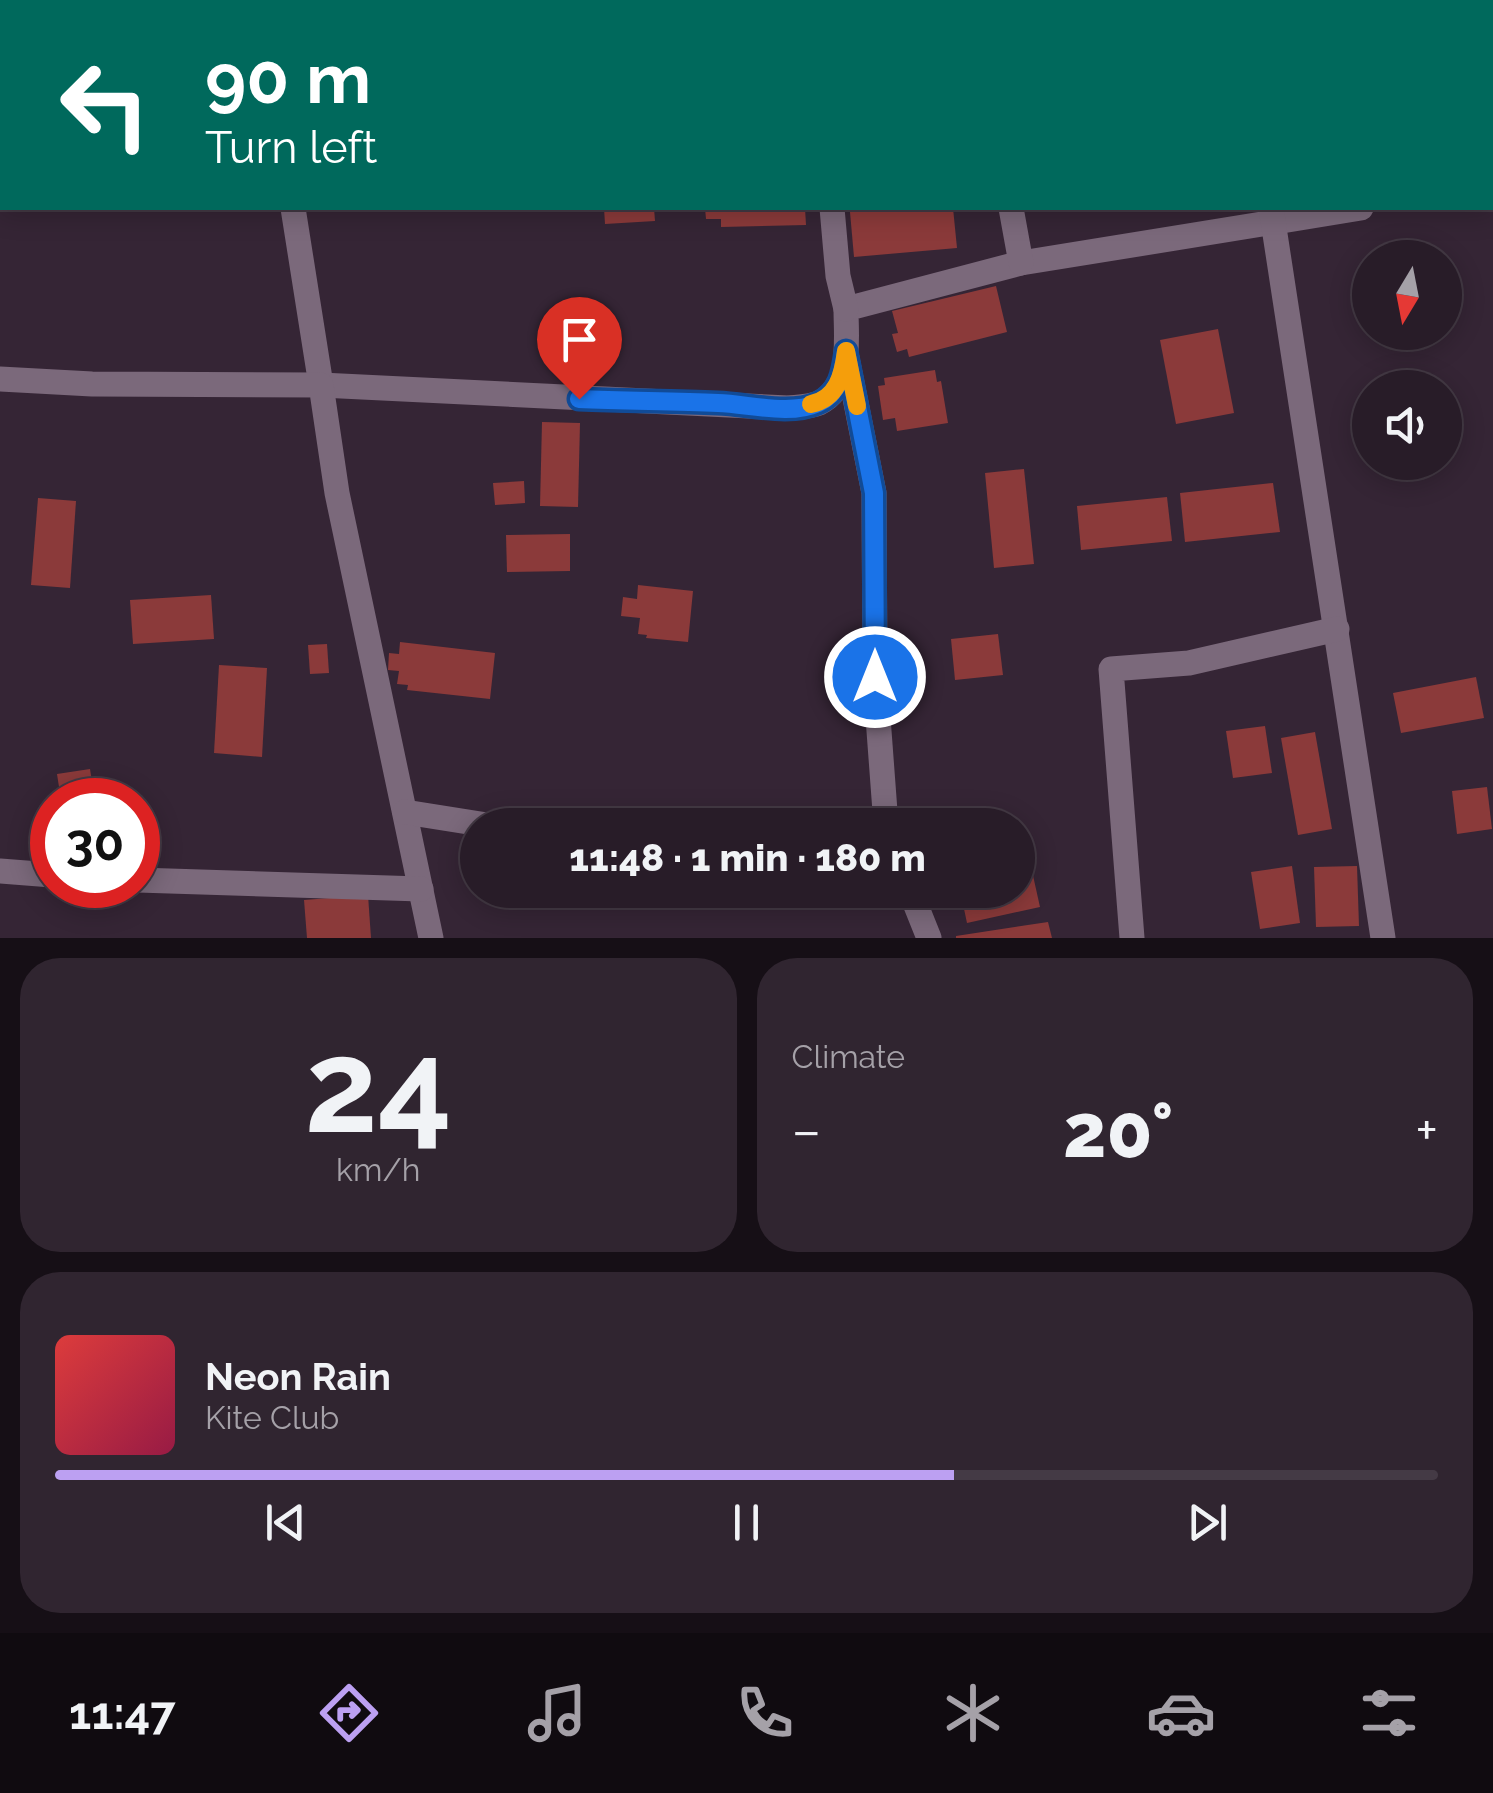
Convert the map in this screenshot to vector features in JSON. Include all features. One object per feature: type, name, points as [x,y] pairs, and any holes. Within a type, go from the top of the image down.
[{"type":"street","points":[[293,210],[337,494],[431,938]]},
{"type":"street","points":[[0,379],[92,384],[320,385],[788,408],[818,403],[836,388],[843,374],[846,351],[846,309],[838,276],[832,210]]},
{"type":"street","points":[[1011,210],[1021,262]]},
{"type":"street","points":[[846,309],[1021,262],[1272,214],[1331,210]]},
{"type":"street","points":[[1272,214],[1383,938]]},
{"type":"street","points":[[846,351],[874,493],[875,677],[885,808]]},
{"type":"street","points":[[1132,938],[1111,670],[1189,663],[1337,628]]},
{"type":"street","points":[[405,812],[460,821]]},
{"type":"street","points":[[0,871],[30,873]]},
{"type":"street","points":[[160,881],[422,888]]},
{"type":"street","points":[[918,908],[929,938]]},
{"type":"building","points":[[604,210],[654,210],[655,221],[605,224]]},
{"type":"building","points":[[705,210],[805,210],[806,225],[721,227],[721,219],[706,219]]},
{"type":"building","points":[[953,210],[957,248],[854,257],[850,212]]},
{"type":"building","points":[[996,286],[1007,332],[909,357],[907,349],[897,352],[892,334],[898,333],[892,311]]},
{"type":"building","points":[[1218,329],[1234,413],[1176,424],[1160,340]]},
{"type":"building","points":[[935,370],[937,382],[941,381],[948,423],[897,431],[895,418],[883,420],[878,386],[885,385],[884,378]]},
{"type":"building","points":[[542,422],[580,423],[578,507],[540,506]]},
{"type":"building","points":[[1024,469],[1034,564],[994,568],[985,473]]},
{"type":"building","points":[[524,481],[525,503],[495,505],[493,483]]},
{"type":"building","points":[[1273,483],[1280,532],[1185,542],[1180,493]]},
{"type":"building","points":[[1167,497],[1172,541],[1081,550],[1077,506]]},
{"type":"building","points":[[38,498],[76,501],[70,588],[31,585]]},
{"type":"building","points":[[570,534],[570,571],[507,572],[506,535]]},
{"type":"building","points":[[638,585],[693,591],[688,642],[646,638],[647,635],[638,634],[640,618],[621,616],[623,597],[637,599]]},
{"type":"building","points":[[211,595],[214,639],[133,644],[130,600]]},
{"type":"building","points":[[998,634],[1003,675],[955,680],[951,639]]},
{"type":"building","points":[[400,642],[495,653],[490,699],[407,690],[408,685],[397,684],[399,671],[388,670],[389,653],[399,654]]},
{"type":"building","points":[[327,644],[329,673],[310,674],[308,645]]},
{"type":"building","points":[[219,665],[267,668],[262,757],[214,753]]},
{"type":"building","points":[[1476,677],[1484,718],[1401,733],[1393,693]]},
{"type":"building","points":[[1265,726],[1272,773],[1233,778],[1226,731]]},
{"type":"building","points":[[1315,732],[1332,829],[1298,835],[1281,738]]},
{"type":"building","points":[[90,769],[91,778],[58,778],[57,774]]},
{"type":"building","points":[[1487,787],[1492,829],[1457,834],[1452,791]]},
{"type":"building","points":[[1292,866],[1300,923],[1260,929],[1251,872]]},
{"type":"building","points":[[1357,866],[1359,926],[1316,927],[1314,867]]},
{"type":"building","points":[[1035,884],[1040,907],[967,923],[964,908],[1035,908]]},
{"type":"building","points":[[368,895],[371,938],[307,938],[304,900]]},
{"type":"building","points":[[1048,922],[1052,938],[956,938],[956,936]]},
{"type":"slow traffic","points":[[811,404],[836,388],[843,374],[846,351],[857,406]]},
{"type":"route","points":[[579,399],[788,408],[818,403],[836,388],[843,374],[846,351],[874,493],[875,677]]}]
